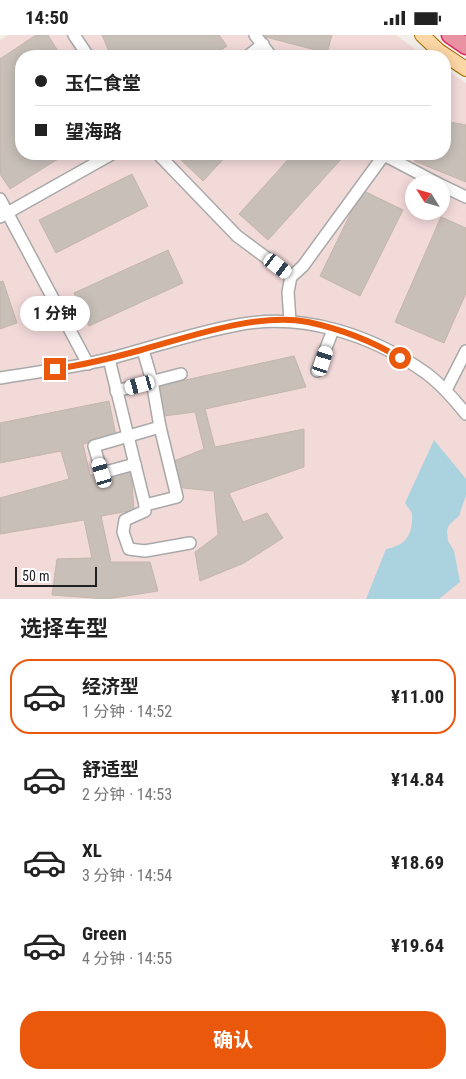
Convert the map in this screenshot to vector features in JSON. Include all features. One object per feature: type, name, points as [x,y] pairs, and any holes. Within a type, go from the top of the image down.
[{"type":"highway","points":[[450,35],[466,46]]},
{"type":"main road","points":[[422,35],[438,50]]},
{"type":"main road","points":[[451,59],[466,69]]},
{"type":"street","points":[[74,35],[84,50]]},
{"type":"street","points":[[255,35],[267,50]]},
{"type":"street","points":[[256,50],[263,45]]},
{"type":"street","points":[[4,214],[101,160]]},
{"type":"street","points":[[164,160],[237,236],[291,277]]},
{"type":"street","points":[[290,321],[288,292],[291,277],[303,266],[379,160]]},
{"type":"street","points":[[393,160],[422,175]]},
{"type":"street","points":[[450,189],[466,197]]},
{"type":"street","points":[[0,199],[4,214],[88,364]]},
{"type":"street","points":[[0,378],[88,364],[238,324],[290,321],[308,322],[352,334],[387,350],[426,373],[446,390],[466,414]]},
{"type":"street","points":[[317,371],[333,330]]},
{"type":"street","points":[[143,350],[152,381],[160,427],[177,497],[145,505]]},
{"type":"street","points":[[446,390],[466,351]]},
{"type":"street","points":[[109,359],[145,505],[145,511],[125,520],[123,532],[129,549],[145,551],[190,543]]},
{"type":"street","points":[[116,391],[181,373]]},
{"type":"street","points":[[135,464],[102,473],[94,446],[160,427]]},
{"type":"shaded area","points":[[8,35],[396,35],[417,50],[15,50],[15,160],[451,160],[451,73],[466,83],[466,599],[0,599],[0,40]]},
{"type":"water","points":[[434,440],[466,479],[466,495],[459,516],[449,525],[447,530],[448,541],[454,551],[460,582],[439,599],[366,599],[386,549],[399,545],[410,533],[412,513],[405,503]]},
{"type":"building","points":[[36,35],[48,35],[57,50],[15,50],[15,160],[56,160],[10,189],[0,174],[0,59]]},
{"type":"building","points":[[102,35],[219,35],[227,46],[221,50],[108,50]]},
{"type":"building","points":[[258,35],[332,35],[328,50],[316,50]]},
{"type":"building","points":[[451,122],[466,125],[466,182],[414,161],[451,160]]},
{"type":"building","points":[[181,160],[222,160],[203,181]]},
{"type":"building","points":[[288,160],[340,160],[268,240],[239,214]]},
{"type":"building","points":[[132,174],[148,206],[56,253],[39,220]]},
{"type":"building","points":[[362,190],[403,210],[360,296],[320,276]]},
{"type":"building","points":[[440,220],[448,220],[466,228],[466,293],[444,343],[395,322]]},
{"type":"building","points":[[168,250],[183,283],[89,326],[74,293]]},
{"type":"building","points":[[3,281],[17,323],[0,329],[0,282]]},
{"type":"building","points":[[294,356],[306,387],[205,409],[215,447],[304,429],[304,467],[229,493],[243,522],[267,513],[283,538],[244,563],[200,581],[195,552],[218,535],[214,491],[183,488],[174,461],[204,449],[195,412],[164,416],[158,386]]},
{"type":"building","points":[[109,401],[116,436],[83,444],[90,475],[131,470],[134,510],[101,516],[111,562],[150,562],[158,591],[107,599],[52,595],[57,559],[92,558],[84,520],[0,534],[0,498],[69,479],[61,451],[0,463],[0,423]]},
{"type":"route","points":[[55,369],[88,364],[238,324],[290,321],[308,322],[352,334],[400,358]]}]
